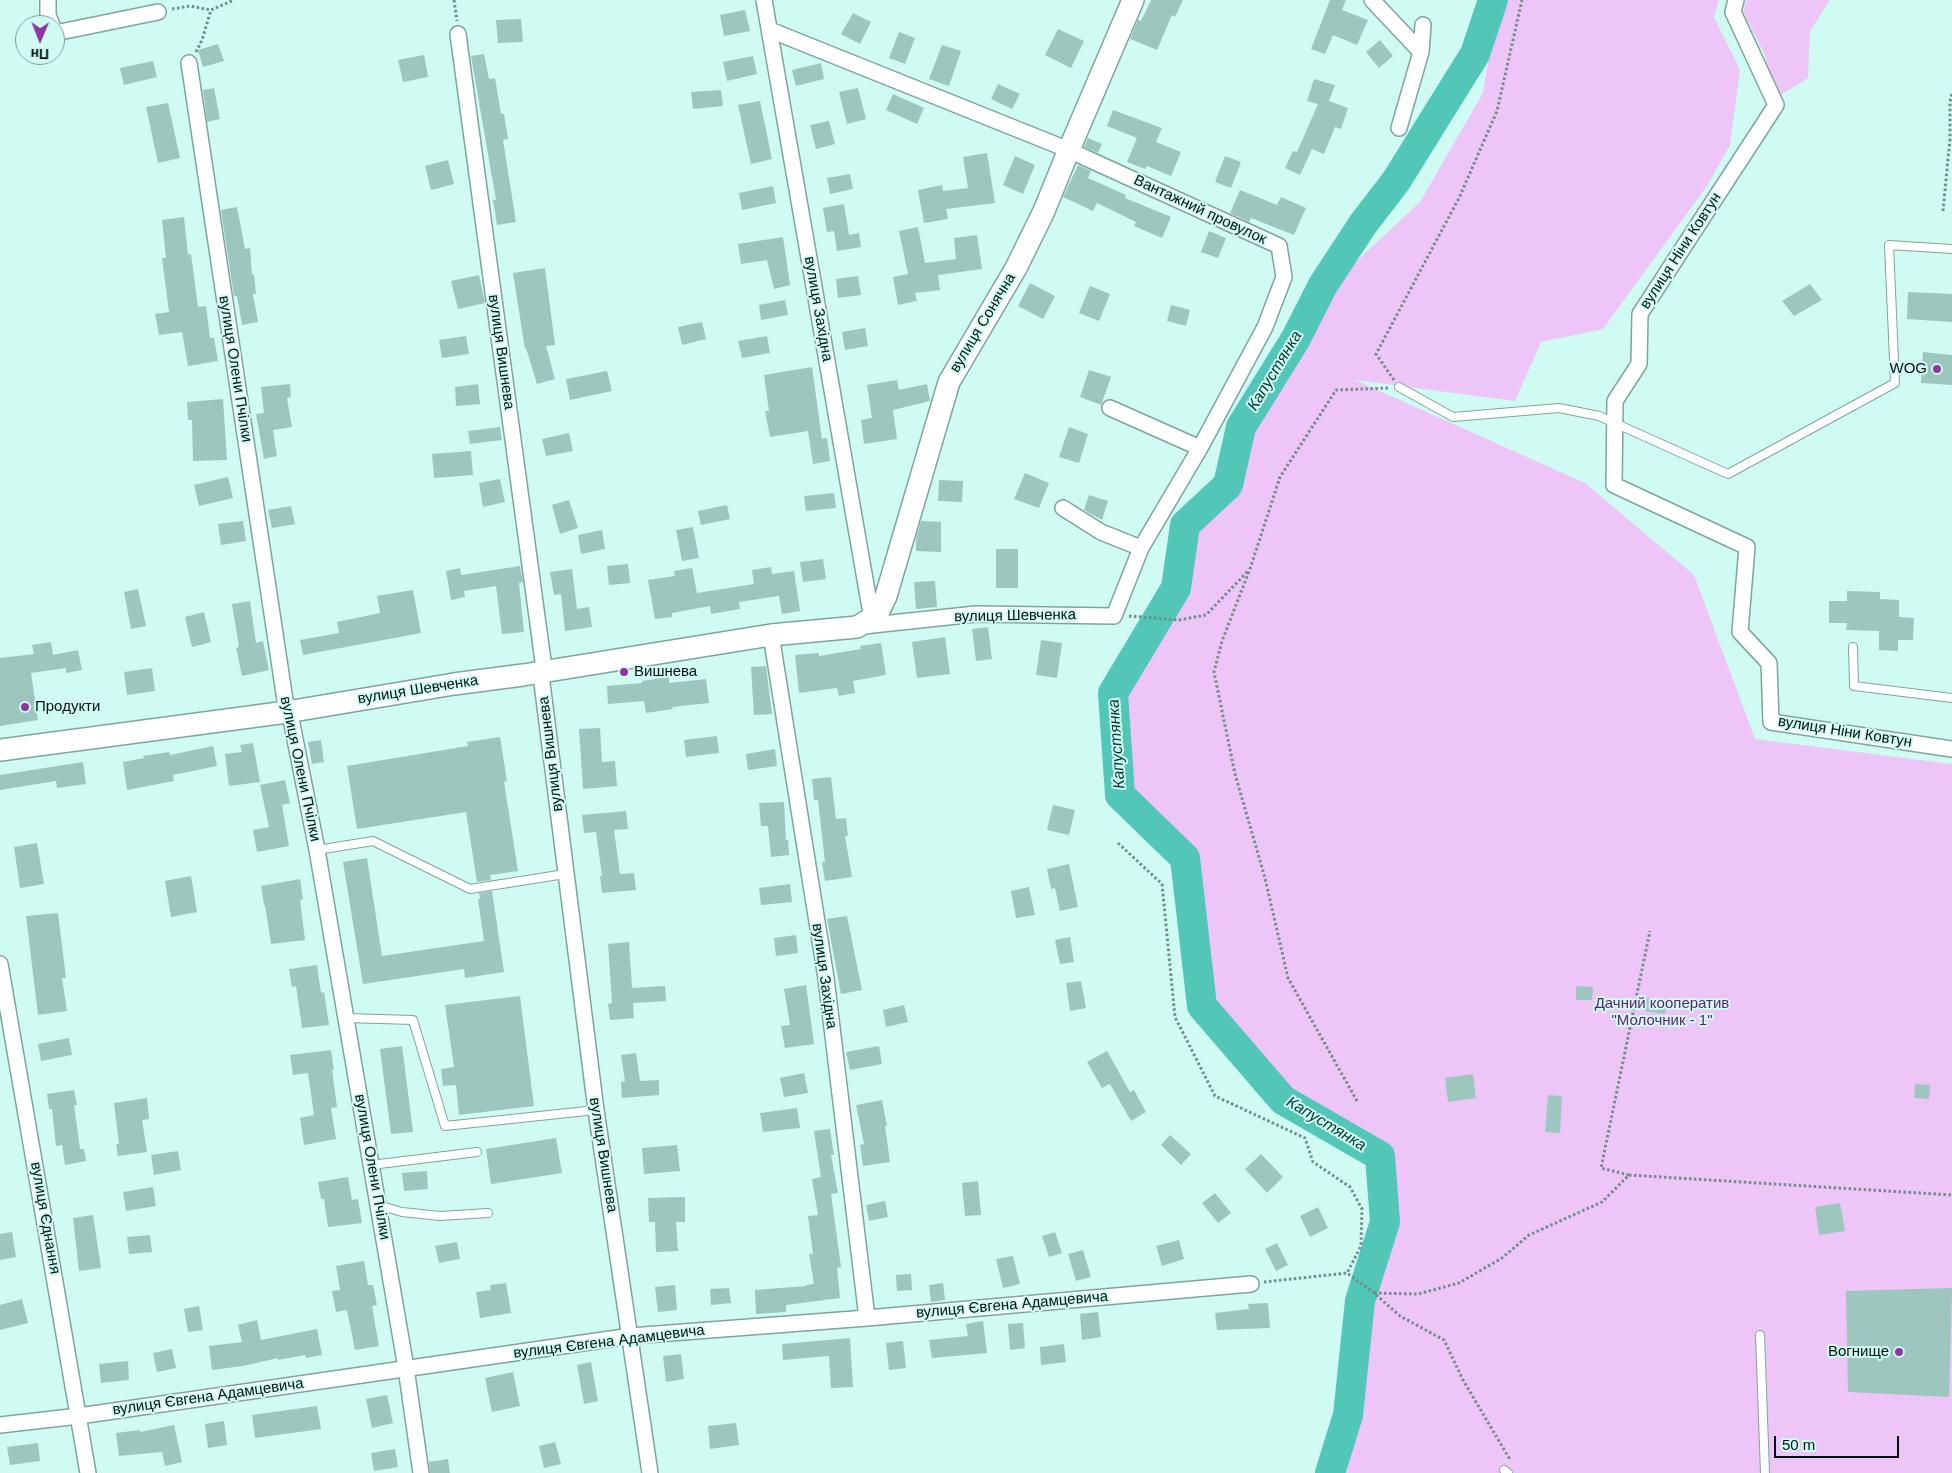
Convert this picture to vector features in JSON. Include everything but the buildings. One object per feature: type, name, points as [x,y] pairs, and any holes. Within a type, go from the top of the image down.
[{"type":"street","points":[[48,0],[48,15]]},
{"type":"street","name":"вулиця Західна","points":[[764,0],[870,608],[877,615]]},
{"type":"street","name":"вулиця Сонячна","points":[[877,615],[886,596],[949,382],[1016,268],[1044,211],[1133,0]]},
{"type":"street","points":[[1372,0],[1421,52]]},
{"type":"street","name":"вулиця Ніни Ковтун","points":[[1736,0],[1733,12],[1776,105],[1640,314],[1639,364],[1615,401],[1614,485],[1747,548],[1740,632],[1769,663],[1771,722],[1952,749]]},
{"type":"street","points":[[65,31],[158,12]]},
{"type":"street","points":[[1399,128],[1421,52],[1423,25]]},
{"type":"street","name":"Вантажний провулок","points":[[770,30],[1059,146],[1068,152],[1075,153],[1279,246],[1284,277],[1265,327],[1200,448],[1142,548],[1114,616]]},
{"type":"street","name":"вулиця Вишнева","points":[[458,34],[543,661],[542,683],[596,1110],[650,1473]]},
{"type":"street","name":"вулиця Олени Пчілки","points":[[189,63],[287,712],[292,724],[317,850],[406,1368],[421,1473]]},
{"type":"street","points":[[1110,408],[1200,448]]},
{"type":"street","points":[[1063,508],[1101,532],[1142,548]]},
{"type":"street","name":"вулиця Шевченка","points":[[0,750],[287,712],[771,635],[976,614],[1114,616]]},
{"type":"street","points":[[846,628],[877,615]]},
{"type":"street","name":"вулиця Західна","points":[[771,635],[826,978],[867,1318]]},
{"type":"street","name":"вулиця Єднання","points":[[0,964],[88,1473]]},
{"type":"street","name":"вулиця Євгена Адамцевича","points":[[0,1425],[79,1416],[631,1336],[867,1318],[1251,1284]]},
{"type":"lane","points":[[1400,387],[1453,417],[1559,408],[1599,416],[1728,474],[1895,383],[1889,245],[1952,249]]},
{"type":"lane","points":[[1853,647],[1854,686],[1952,698]]},
{"type":"lane","points":[[317,850],[373,841],[470,889],[565,874]]},
{"type":"lane","points":[[346,1018],[414,1020],[445,1126],[596,1110]]},
{"type":"lane","points":[[372,1165],[477,1152]]},
{"type":"lane","points":[[378,1204],[402,1212],[440,1216],[488,1213]]},
{"type":"lane","points":[[1760,1335],[1765,1473]]},
{"type":"path","points":[[158,12],[190,6],[211,10],[234,0]]},
{"type":"path","points":[[454,0],[458,34]]},
{"type":"path","points":[[1400,387],[1376,354],[1459,198],[1497,111],[1522,0]]},
{"type":"path","points":[[189,63],[202,40],[211,10]]},
{"type":"path","points":[[1943,211],[1952,94]]},
{"type":"path","points":[[1357,1101],[1288,978],[1265,878],[1235,774],[1214,672],[1222,641],[1250,568],[1280,477],[1336,390],[1400,387]]},
{"type":"path","points":[[1148,617],[1179,620],[1206,615],[1250,568]]},
{"type":"path","points":[[1118,843],[1162,884],[1175,1017],[1216,1096],[1305,1138],[1313,1162],[1350,1187],[1362,1209],[1361,1246],[1347,1273]]},
{"type":"path","points":[[1650,931],[1601,1168],[1629,1175],[1952,1195]]},
{"type":"path","points":[[1374,1293],[1418,1294],[1459,1283],[1502,1258],[1528,1235],[1602,1202],[1629,1175]]},
{"type":"path","points":[[1251,1284],[1347,1273],[1400,1316],[1444,1340],[1463,1380],[1509,1458],[1506,1471]]},
{"type":"green space","name":"Дачний кооператив \"Молочник - 1\"","points":[[1498,0],[1719,0],[1714,17],[1740,70],[1730,145],[1707,186],[1603,329],[1541,342],[1515,401],[1355,380],[1585,483],[1694,575],[1755,739],[1952,764],[1952,1473],[1340,1473],[1352,1428],[1382,1268],[1396,1224],[1394,1153],[1298,1097],[1217,1013],[1192,849],[1135,793],[1124,697],[1186,596],[1197,528],[1239,492],[1252,428],[1290,377],[1332,284],[1420,202],[1483,93]]},
{"type":"green space","points":[[1746,0],[1830,0],[1810,31],[1808,78],[1774,99],[1764,53],[1743,12]]},
{"type":"waterway","name":"Капустянка","points":[[1330,1473],[1348,1415],[1360,1301],[1385,1222],[1380,1156],[1283,1100],[1202,1006],[1185,858],[1120,795],[1113,693],[1176,588],[1185,525],[1228,485],[1241,427],[1295,340],[1323,285],[1363,224],[1396,181],[1475,54],[1493,0]]},
{"type":"place","name":"WOG","points":[[1937,369]]},
{"type":"place","name":"Вишнева","points":[[624,672]]},
{"type":"place","name":"Продукти","points":[[25,707]]},
{"type":"place","name":"Вогнище","points":[[1899,1352]]}]
